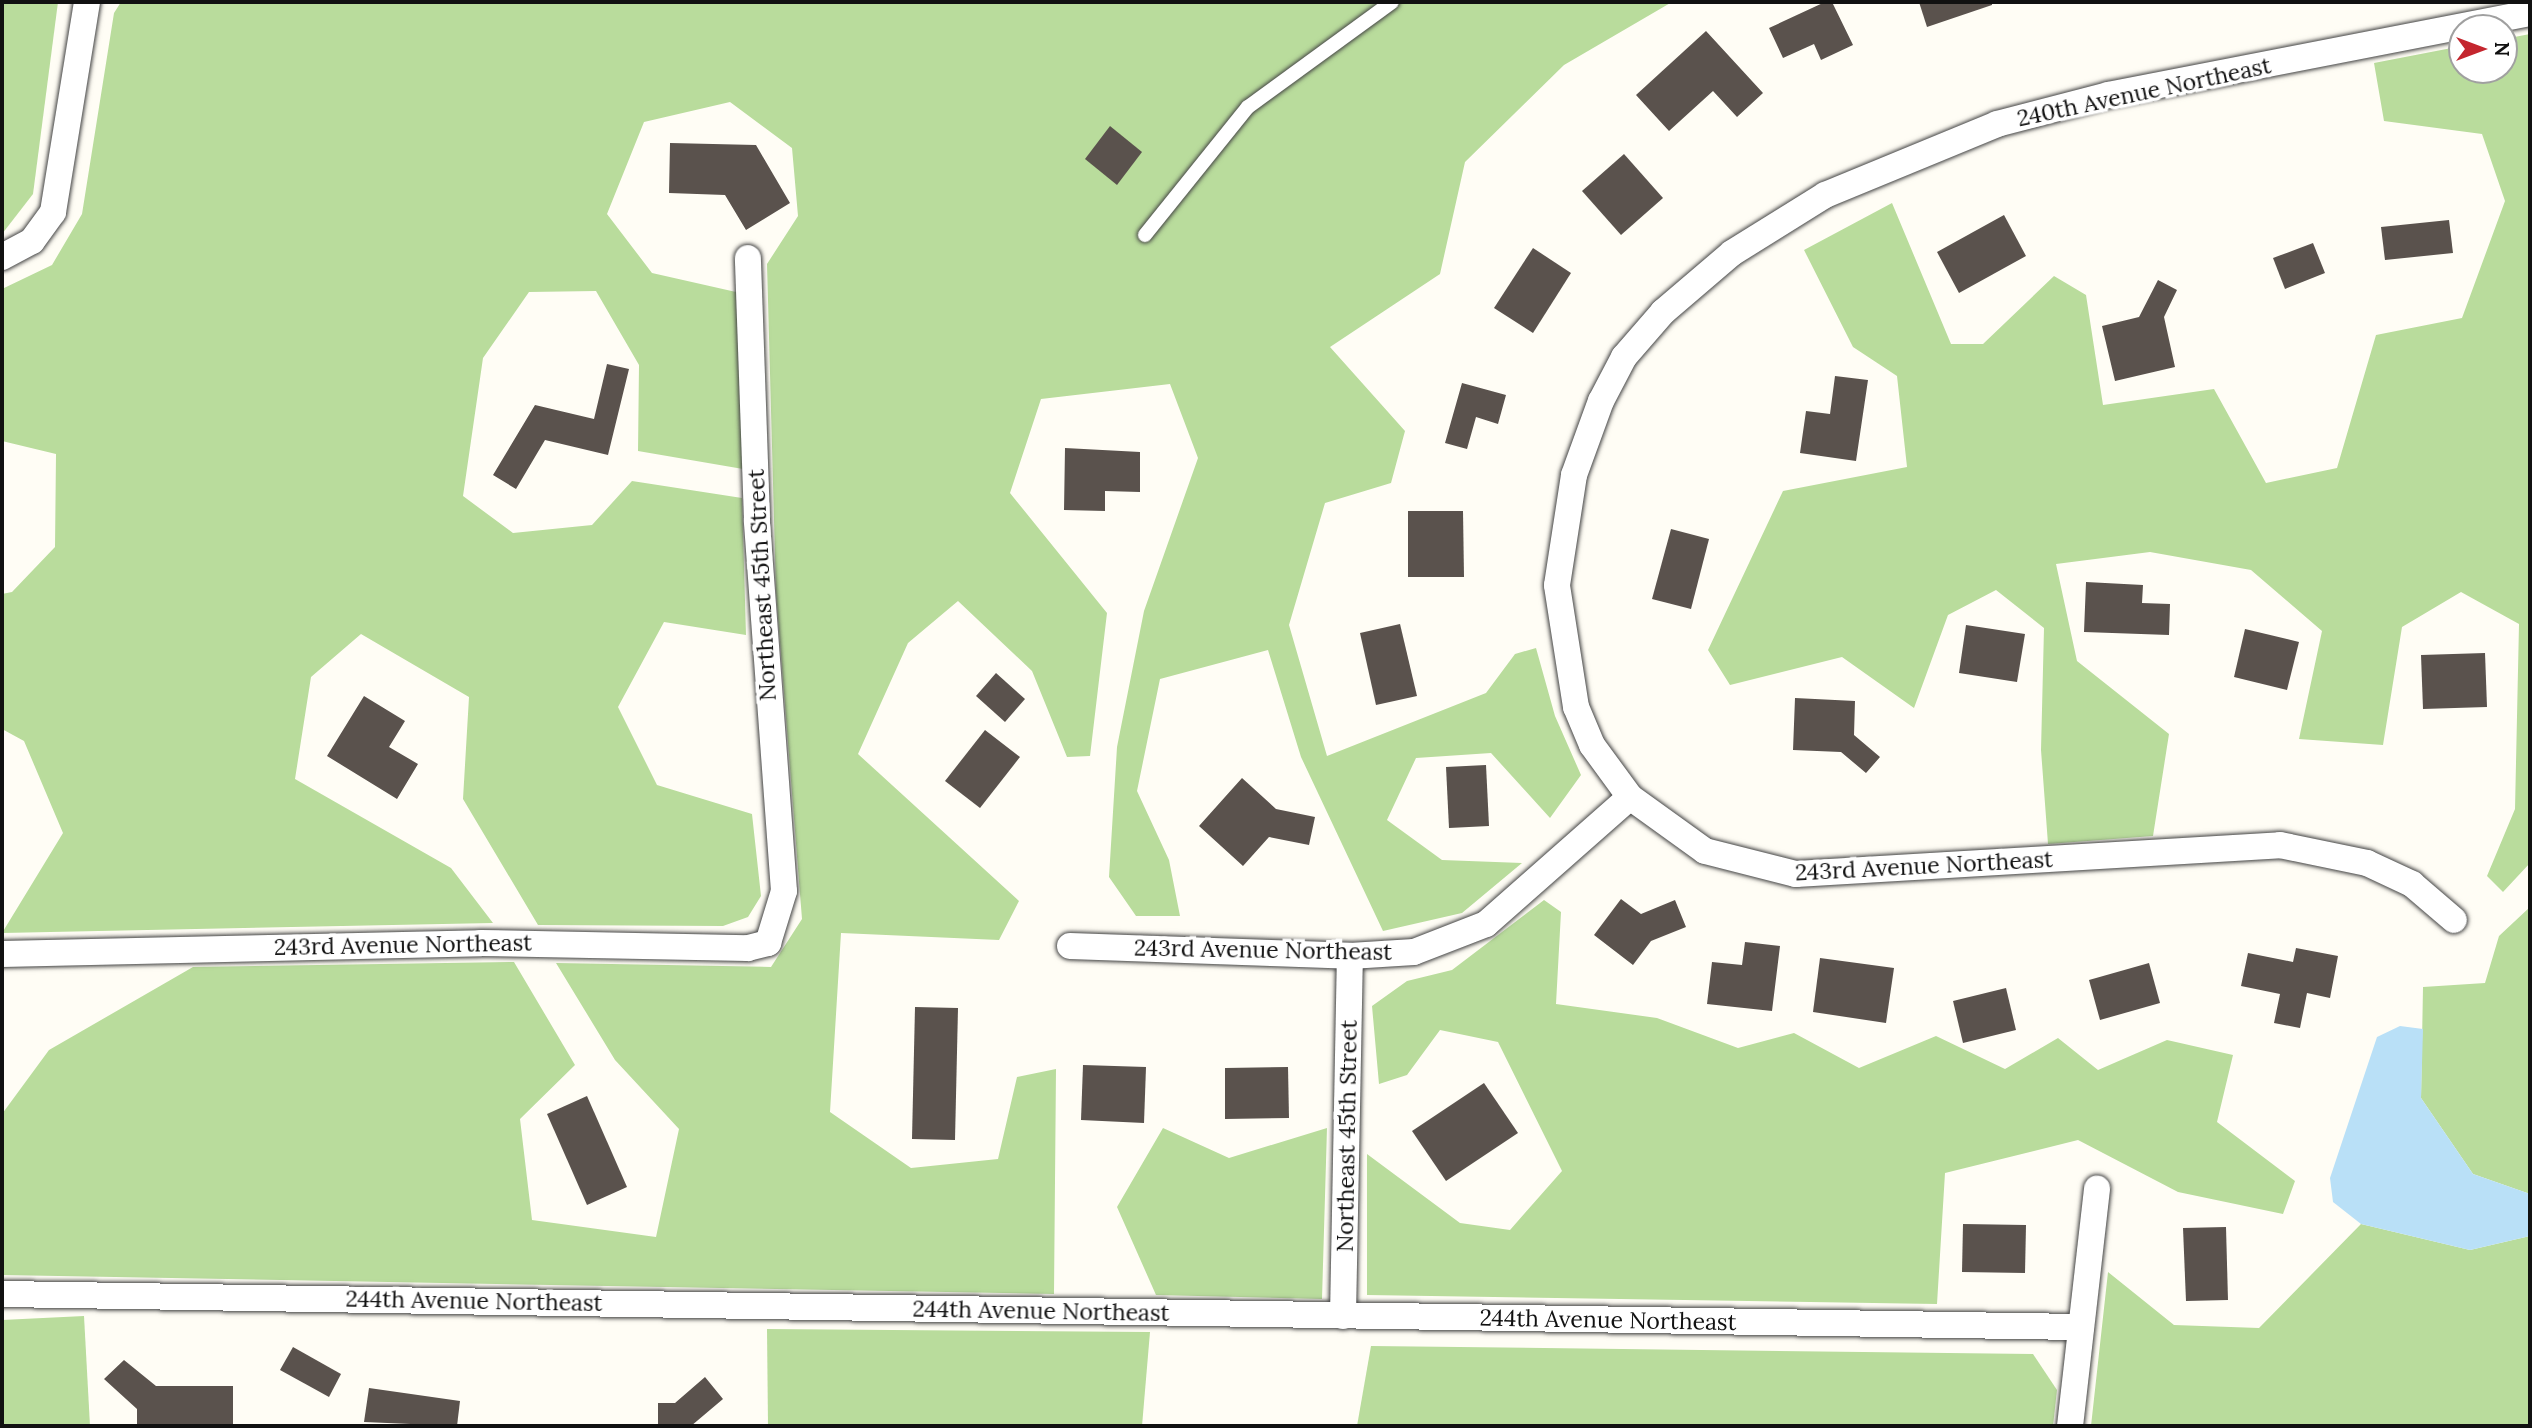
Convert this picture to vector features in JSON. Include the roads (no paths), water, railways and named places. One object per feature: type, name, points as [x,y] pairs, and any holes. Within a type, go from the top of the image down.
[{"type":"street","points":[[2,257],[32,241],[53,212],[87,2]]},
{"type":"street","name":"240th Avenue Northeast","points":[[1630,797],[1592,745],[1576,707],[1558,585],[1574,475],[1601,401],[1624,358],[1663,312],[1732,253],[1825,195],[1997,124],[2108,95],[2530,13]]},
{"type":"street","name":"Northeast 45th Street","points":[[748,258],[782,911]]},
{"type":"street","name":"243rd Avenue Northeast","points":[[1070,946],[1350,956],[1414,952],[1486,924],[1630,797],[1705,851],[1796,874],[2280,845],[2367,863],[2412,884],[2454,920]]},
{"type":"street","name":"243rd Avenue Northeast","points":[[2,954],[481,943],[759,948],[774,935],[782,911]]},
{"type":"street","name":"Northeast 45th Street","points":[[1343,1316],[1350,956]]},
{"type":"street","points":[[2070,1426],[2097,1189]]},
{"type":"street","name":"244th Avenue Northeast","points":[[2,1294],[2081,1327]]},
{"type":"lane","points":[[1145,235],[1248,107],[1392,2]]},
{"type":"water","points":[[2400,1026],[2423,1029],[2421,1098],[2473,1174],[2530,1194],[2530,1236],[2470,1250],[2361,1224],[2333,1202],[2330,1178],[2377,1037]]}]
